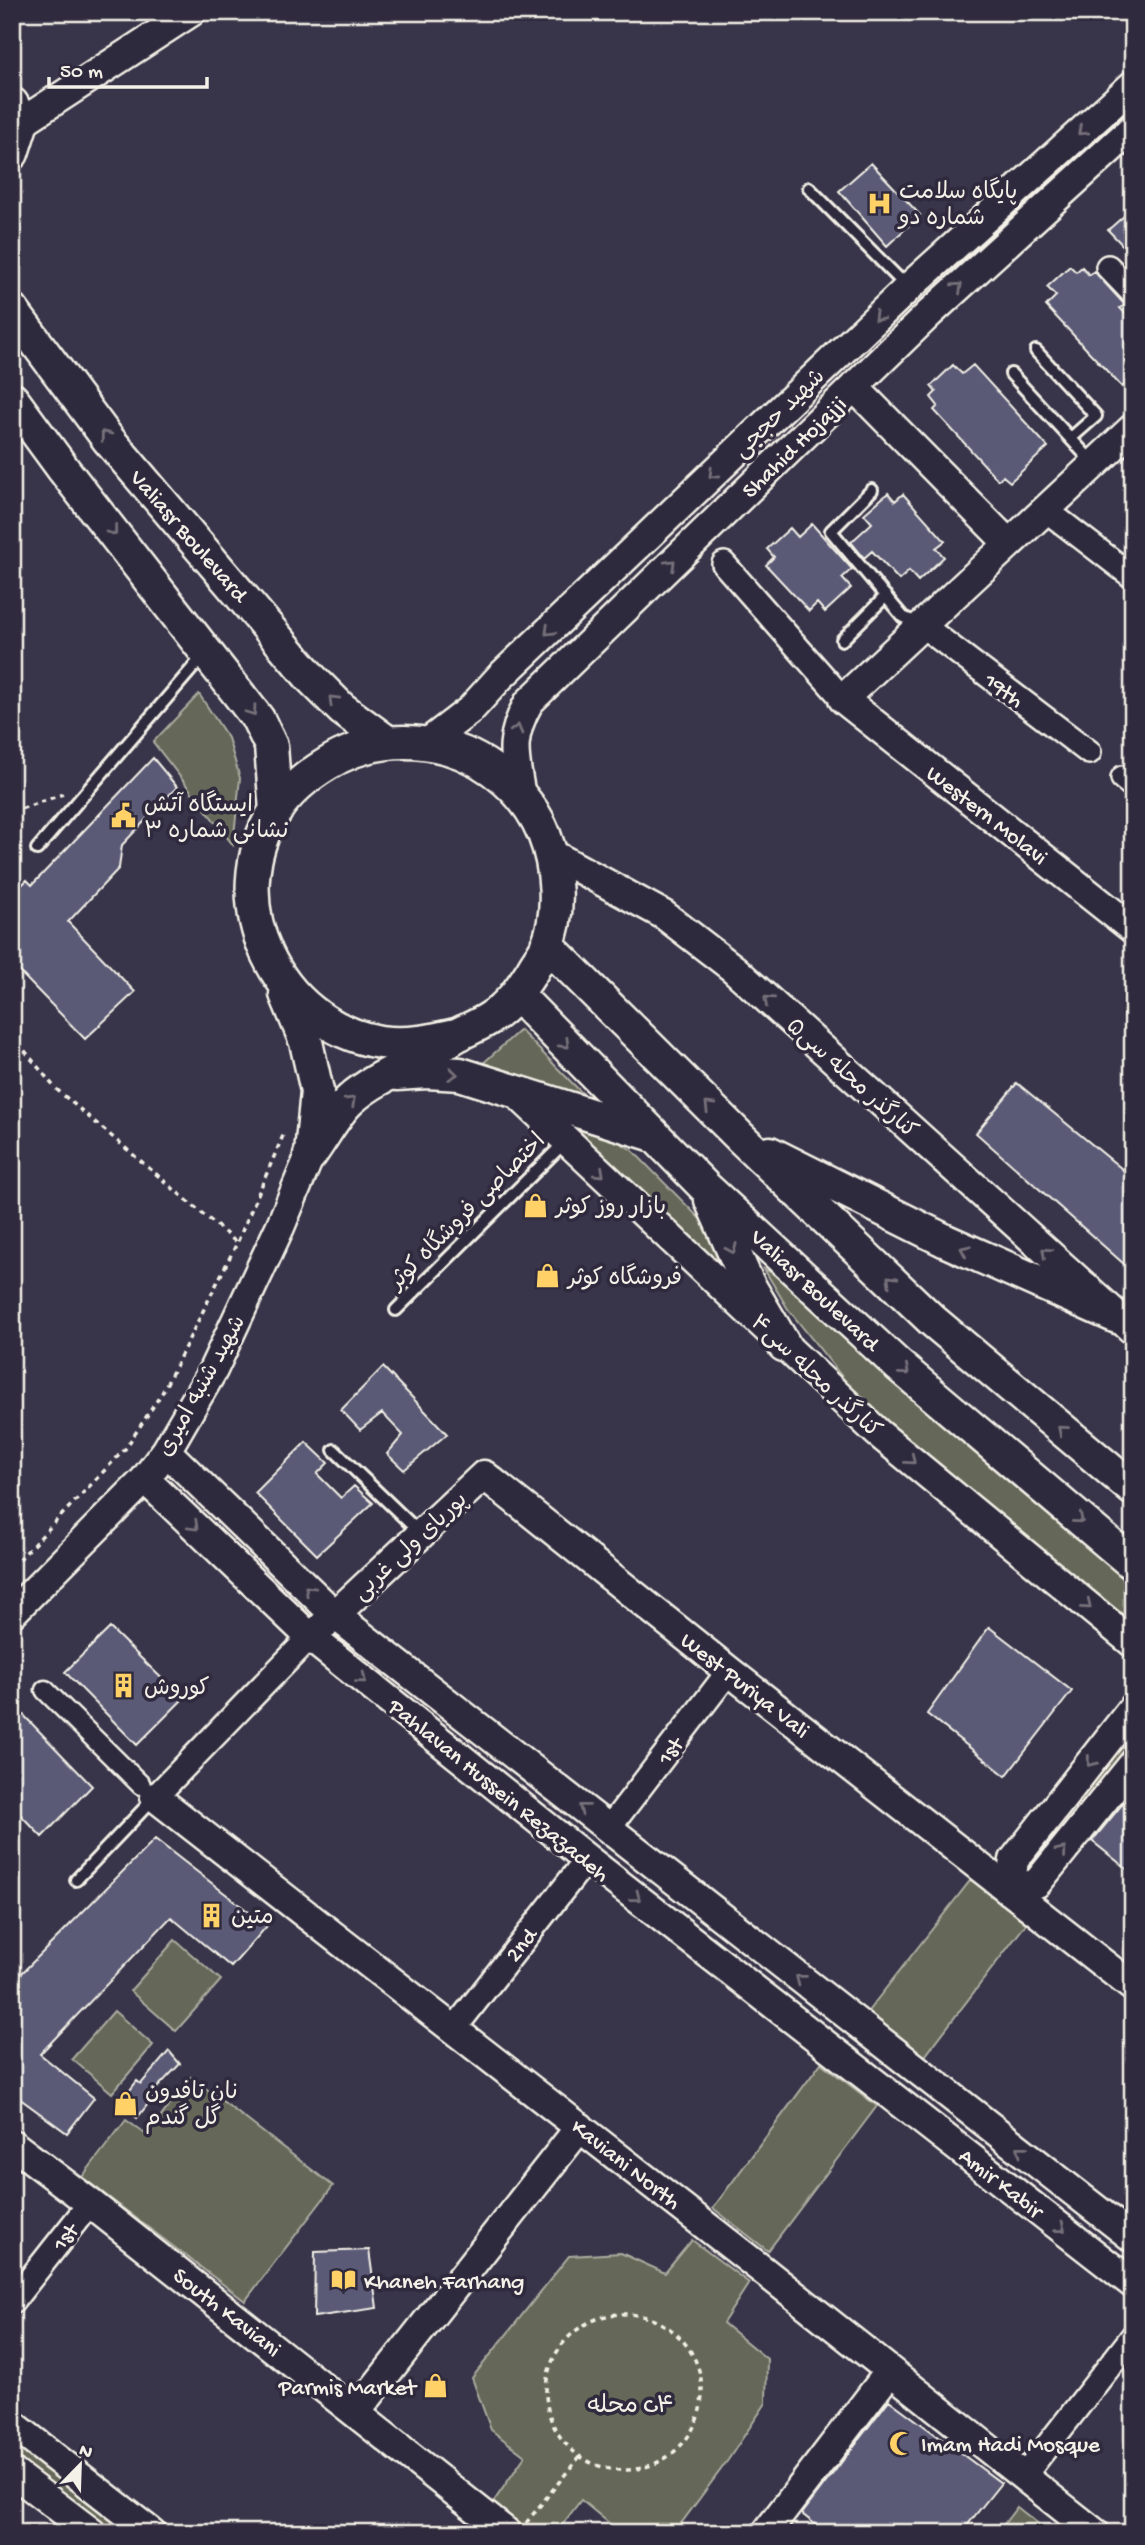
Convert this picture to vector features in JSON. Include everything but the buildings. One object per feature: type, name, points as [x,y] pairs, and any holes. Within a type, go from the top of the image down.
[{"type":"main road","points":[[12,153],[17,113]]},
{"type":"main road","name":"Valiasr Boulevard","points":[[12,310],[108,439],[311,678],[342,709],[387,742]]},
{"type":"main road","points":[[12,399],[258,719],[271,746],[276,811]]},
{"type":"main road","points":[[387,742],[426,743],[462,752],[494,770],[521,796],[540,824],[552,854],[556,900],[547,945],[517,995],[491,1018],[385,1075],[349,1101],[310,1155],[317,1091],[306,1042],[260,939],[252,895],[258,851],[276,811],[306,777],[344,753],[387,742]]},
{"type":"main road","points":[[547,945],[741,1138],[933,1321],[1133,1489]]},
{"type":"main road","points":[[280,979],[307,1009],[342,1031],[380,1042],[421,1043],[460,1034]]},
{"type":"main road","name":"Valiasr Boulevard","points":[[517,995],[704,1186],[898,1365],[1133,1564]]},
{"type":"main road","points":[[385,1075],[427,1072],[460,1074],[657,1136]]},
{"type":"main road","points":[[741,1138],[946,1241],[1125,1324]]},
{"type":"main road","points":[[704,1186],[748,1284],[784,1345]]},
{"type":"street","points":[[17,113],[191,12]]},
{"type":"street","name":"شهید حججی","points":[[426,743],[470,710],[510,667],[908,288],[1133,85]]},
{"type":"street","name":"Shahid Hojajji","points":[[521,796],[513,748],[518,722],[529,702],[930,313],[1133,128]]},
{"type":"street","points":[[1108,267],[1133,293]]},
{"type":"street","points":[[855,387],[1009,544]]},
{"type":"street","points":[[724,564],[843,699],[1133,428]]},
{"type":"street","points":[[1046,509],[1133,577]]},
{"type":"street","name":"19th","points":[[922,625],[1089,752]]},
{"type":"street","name":"Western Molavi","points":[[843,699],[1133,929]]},
{"type":"street","name":"کنارگذر محله سی۵","points":[[552,854],[664,915],[734,969],[1125,1324]]},
{"type":"street","name":"کنارگذر محله سی۴","points":[[515,1092],[878,1433],[1133,1643]]},
{"type":"street","name":"شهید شنبه امیری","points":[[12,1613],[145,1479],[166,1451],[213,1370],[280,1227],[310,1155]]},
{"type":"street","name":"Pahlavan Hussein Rezazadeh","points":[[166,1451],[335,1615],[892,2052]]},
{"type":"street","name":"West Puriya Vali","points":[[421,1534],[484,1475],[729,1671],[1133,1987]]},
{"type":"street","name":"Pahlavan Hussein Rezazadeh","points":[[145,1479],[310,1637],[587,1859],[872,2081]]},
{"type":"street","name":"پوریای ولی غربی","points":[[310,1637],[421,1534]]},
{"type":"street","points":[[45,1690],[148,1791],[310,1637]]},
{"type":"street","name":"1st","points":[[609,1828],[729,1671]]},
{"type":"street","points":[[1133,1709],[1014,1860],[1010,1891],[1037,1882],[1133,1764]]},
{"type":"street","name":"Kaviani North","points":[[148,1791],[454,2028],[1095,2533]]},
{"type":"street","points":[[587,1859],[609,1828]]},
{"type":"street","name":"2nd","points":[[454,2028],[587,1859]]},
{"type":"street","points":[[818,2040],[840,2011]]},
{"type":"street","name":"Amir Kabir","points":[[892,2052],[1133,2238]]},
{"type":"street","name":"Amir Kabir","points":[[872,2081],[1133,2284]]},
{"type":"street","points":[[914,2114],[936,2084]]},
{"type":"street","points":[[356,2412],[580,2127]]},
{"type":"street","name":"South Kaviani","points":[[12,2144],[507,2533]]},
{"type":"street","name":"1st","points":[[12,2302],[90,2203]]},
{"type":"street","points":[[1023,2477],[1133,2336]]},
{"type":"street","points":[[766,2533],[890,2371]]},
{"type":"street","points":[[12,2424],[152,2533]]},
{"type":"street","points":[[12,2472],[92,2533]]},
{"type":"lane","points":[[809,188],[908,288]]},
{"type":"lane","points":[[1036,351],[1096,416],[1071,438]]},
{"type":"lane","points":[[1011,374],[1094,464]]},
{"type":"lane","points":[[872,490],[831,531],[903,617],[922,625]]},
{"type":"lane","points":[[842,640],[886,596]]},
{"type":"lane","points":[[37,849],[207,651]]},
{"type":"lane","name":"اختصاصی فروشگاه کوثر","points":[[396,1310],[566,1141]]},
{"type":"lane","points":[[334,1450],[421,1534]]},
{"type":"lane","points":[[76,1880],[148,1791]]},
{"type":"path","points":[[12,812],[94,783]]},
{"type":"path","points":[[12,1035],[55,1088],[237,1243]]},
{"type":"path","points":[[12,1567],[125,1449],[162,1393],[237,1243],[289,1123]]},
{"type":"path","points":[[624,2314],[648,2318],[670,2328],[688,2346],[699,2369],[703,2394],[698,2419],[686,2441],[668,2457],[647,2467],[624,2470],[601,2466],[580,2456],[562,2438],[551,2417],[546,2393],[550,2368],[561,2342],[578,2329],[600,2318],[624,2314]]},
{"type":"path","points":[[519,2533],[580,2456]]},
{"type":"green space","points":[[199,694],[228,738],[240,778],[233,845],[153,742]]},
{"type":"green space","points":[[520,1030],[590,1101],[481,1065]]},
{"type":"green space","points":[[598,1129],[632,1150],[714,1233],[761,1315],[573,1130]]},
{"type":"green space","points":[[764,1269],[781,1277],[1133,1581],[1133,1628],[867,1408],[788,1309]]},
{"type":"green space","points":[[1133,1717],[1133,1756],[1034,1878],[1020,1867]]},
{"type":"green space","points":[[973,1877],[1029,1920],[922,2060],[865,2015]]},
{"type":"green space","points":[[175,1940],[221,1980],[176,2031],[130,1991]]},
{"type":"green space","points":[[114,2011],[153,2045],[112,2093],[72,2059]]},
{"type":"green space","points":[[821,2063],[877,2106],[768,2251],[713,2208]]},
{"type":"green space","points":[[191,2077],[333,2186],[245,2301],[82,2177],[126,2120],[147,2135]]},
{"type":"green space","points":[[692,2240],[749,2283],[723,2323],[767,2359],[766,2403],[674,2533],[621,2533],[581,2500],[556,2533],[531,2533],[492,2504],[525,2456],[491,2430],[472,2378],[569,2256],[621,2253],[665,2273]]},
{"type":"green space","points":[[12,2433],[139,2533],[108,2533],[12,2458]]},
{"type":"green space","points":[[1017,2507],[1050,2533],[997,2533]]},
{"type":"place","name":"پایگاه سلامت شماره دو","points":[[879,203]]},
{"type":"place","name":"ایستگاه آتش نشانی شماره ۳","points":[[124,816]]},
{"type":"place","name":"بازار روز کوثر","points":[[536,1205]]},
{"type":"place","name":"فروشگاه کوثر","points":[[548,1276]]},
{"type":"place","name":"کوروش","points":[[124,1686]]},
{"type":"place","name":"متین","points":[[211,1915]]},
{"type":"place","name":"نان تافدون گل گندم","points":[[125,2103]]},
{"type":"place","name":"Khaneh Farhang","points":[[344,2280]]},
{"type":"place","name":"Parmis Market","points":[[436,2386]]},
{"type":"place","name":"Imam Hadi Mosque","points":[[901,2443]]},
{"type":"district","name":"محله C۴","points":[[631,2404]]}]
